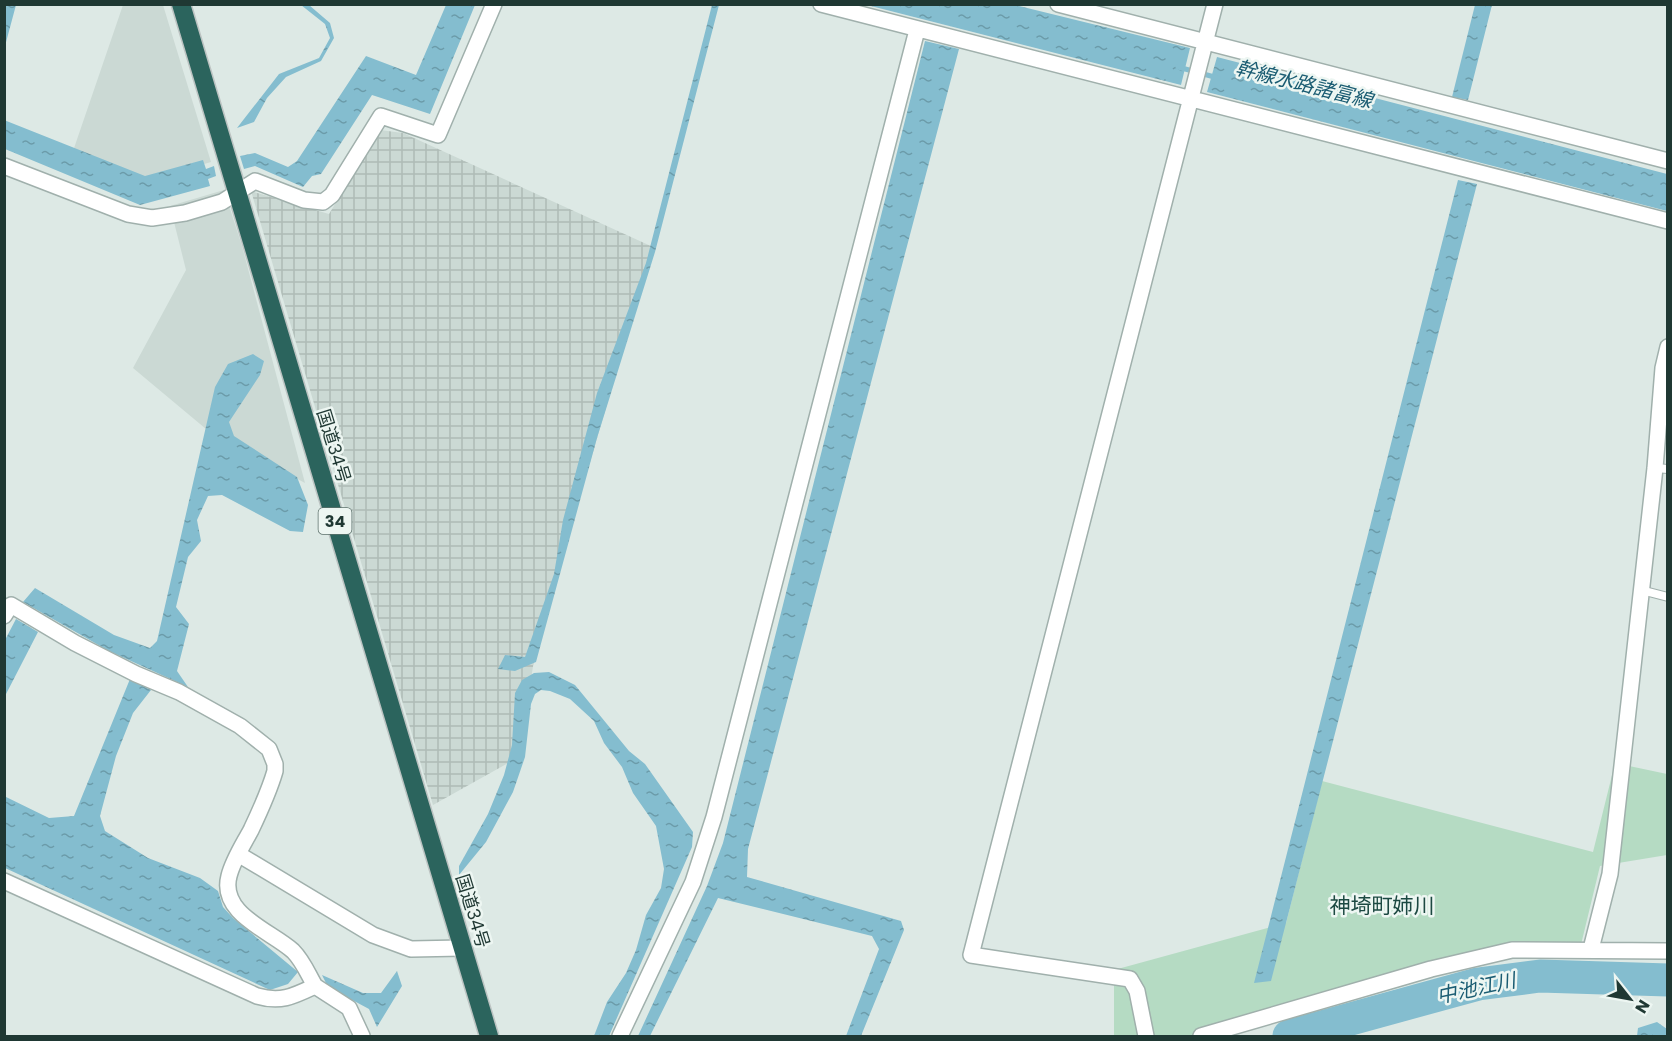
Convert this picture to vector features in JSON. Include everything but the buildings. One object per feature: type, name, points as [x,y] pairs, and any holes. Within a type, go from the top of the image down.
[{"type":"highway","name":"国道34号","points":[[181,4],[489,1036]]},
{"type":"street","points":[[4,166],[128,214],[152,218],[185,213],[222,202],[255,181],[304,200],[323,202],[332,195],[381,116],[438,135],[494,4]]},
{"type":"street","points":[[821,4],[1668,221]]},
{"type":"street","points":[[1058,4],[1668,161]]},
{"type":"street","points":[[1146,1036],[1137,991],[1130,979],[970,955],[1215,4]]},
{"type":"street","points":[[620,1036],[693,882],[714,817],[918,30]]},
{"type":"street","points":[[1591,949],[1610,874],[1641,590],[1661,468],[1663,368],[1668,347]]},
{"type":"street","points":[[4,616],[11,605],[75,643],[136,674],[179,692],[240,726],[269,749],[275,764],[270,788],[238,854],[229,877],[228,894],[237,909],[293,951],[315,986],[349,1008],[362,1036]]},
{"type":"street","points":[[238,854],[373,935],[411,949],[462,948]]},
{"type":"street","points":[[4,881],[257,996],[280,1000],[296,996],[315,986]]},
{"type":"street","points":[[1201,1036],[1431,969],[1512,950],[1668,951]]},
{"type":"lane","points":[[1641,590],[1668,597]]},
{"type":"shaded area","points":[[123,5],[163,5],[211,162],[143,182],[72,154]]},
{"type":"shaded area","points":[[380,130],[403,133],[653,247],[536,647],[519,757],[433,805],[251,191],[329,214]]},
{"type":"shaded area","points":[[224,190],[242,246],[305,483],[212,434],[133,368],[186,270],[170,206]]},
{"type":"green space","points":[[1615,763],[1667,774],[1667,855],[1600,866],[1578,957],[1508,957],[1214,1036],[1114,1036],[1114,970],[1286,923],[1322,781],[1593,852]]},
{"type":"water","points":[[4,5],[16,5],[5,46]]},
{"type":"water","points":[[301,5],[309,5],[330,23],[334,38],[321,61],[286,77],[267,98],[254,122],[237,128],[279,74],[319,58],[330,38],[325,24]]},
{"type":"water","points":[[446,5],[475,5],[430,114],[372,95],[321,174],[312,176],[303,187],[255,166],[244,169],[240,156],[255,153],[288,167],[297,161],[366,56],[416,75]]},
{"type":"water","points":[[712,5],[719,5],[655,252],[597,438],[536,662],[515,671],[498,669],[505,655],[525,657],[554,574],[563,520],[597,393],[646,263]]},
{"type":"water","points":[[867,5],[1015,5],[1190,48],[1181,85]]},
{"type":"water","points":[[1475,5],[1492,5],[1468,100],[1452,97]]},
{"type":"water","points":[[925,41],[959,49],[748,849],[747,877],[901,921],[904,930],[861,1036],[846,1036],[879,949],[872,936],[718,898],[650,1036],[638,1036],[707,886],[723,843]]},
{"type":"water","points":[[1217,57],[1667,174],[1667,211],[1207,92]]},
{"type":"water","points":[[4,120],[145,176],[203,160],[206,169],[214,166],[216,176],[208,179],[210,186],[140,205],[5,149]]},
{"type":"water","points":[[1458,180],[1477,184],[1271,981],[1254,983]]},
{"type":"water","points":[[253,354],[264,361],[260,375],[229,422],[234,436],[297,477],[308,505],[303,532],[290,531],[222,495],[208,496],[197,520],[201,541],[188,557],[176,607],[189,624],[177,671],[188,687],[109,651],[23,602],[35,588],[114,635],[150,648],[157,641],[215,387],[228,364]]},
{"type":"water","points":[[16,619],[38,632],[5,696],[5,640]]},
{"type":"water","points":[[549,672],[575,685],[629,751],[645,764],[693,832],[692,847],[609,1036],[594,1036],[607,1002],[626,973],[636,950],[646,915],[661,888],[664,869],[656,826],[633,793],[622,767],[604,743],[594,721],[570,699],[550,691],[541,690],[535,694],[531,704],[525,757],[513,792],[486,842],[459,875],[459,866],[488,814],[504,775],[512,745],[515,693],[522,680],[534,673]]},
{"type":"water","points":[[130,679],[151,690],[133,713],[116,756],[100,816],[105,831],[148,858],[200,878],[218,891],[223,907],[233,918],[298,972],[288,984],[270,990],[5,868],[4,796],[49,818],[74,816]]},
{"type":"water","points":[[397,971],[402,986],[377,1027],[369,1009],[328,987],[322,975],[363,993],[381,993]]},
{"type":"water","points":[[1657,1022],[1667,1029],[1667,1036],[1637,1036],[1638,1028]]},
{"type":"waterway","name":"幹線水路諸富線","points":[[1178,67],[1218,78]]},
{"type":"waterway","name":"中池江川","points":[[1289,1036],[1478,984],[1540,976],[1668,980]]},
{"type":"district","name":"神埼町姉川","points":[[1382,905]]}]
